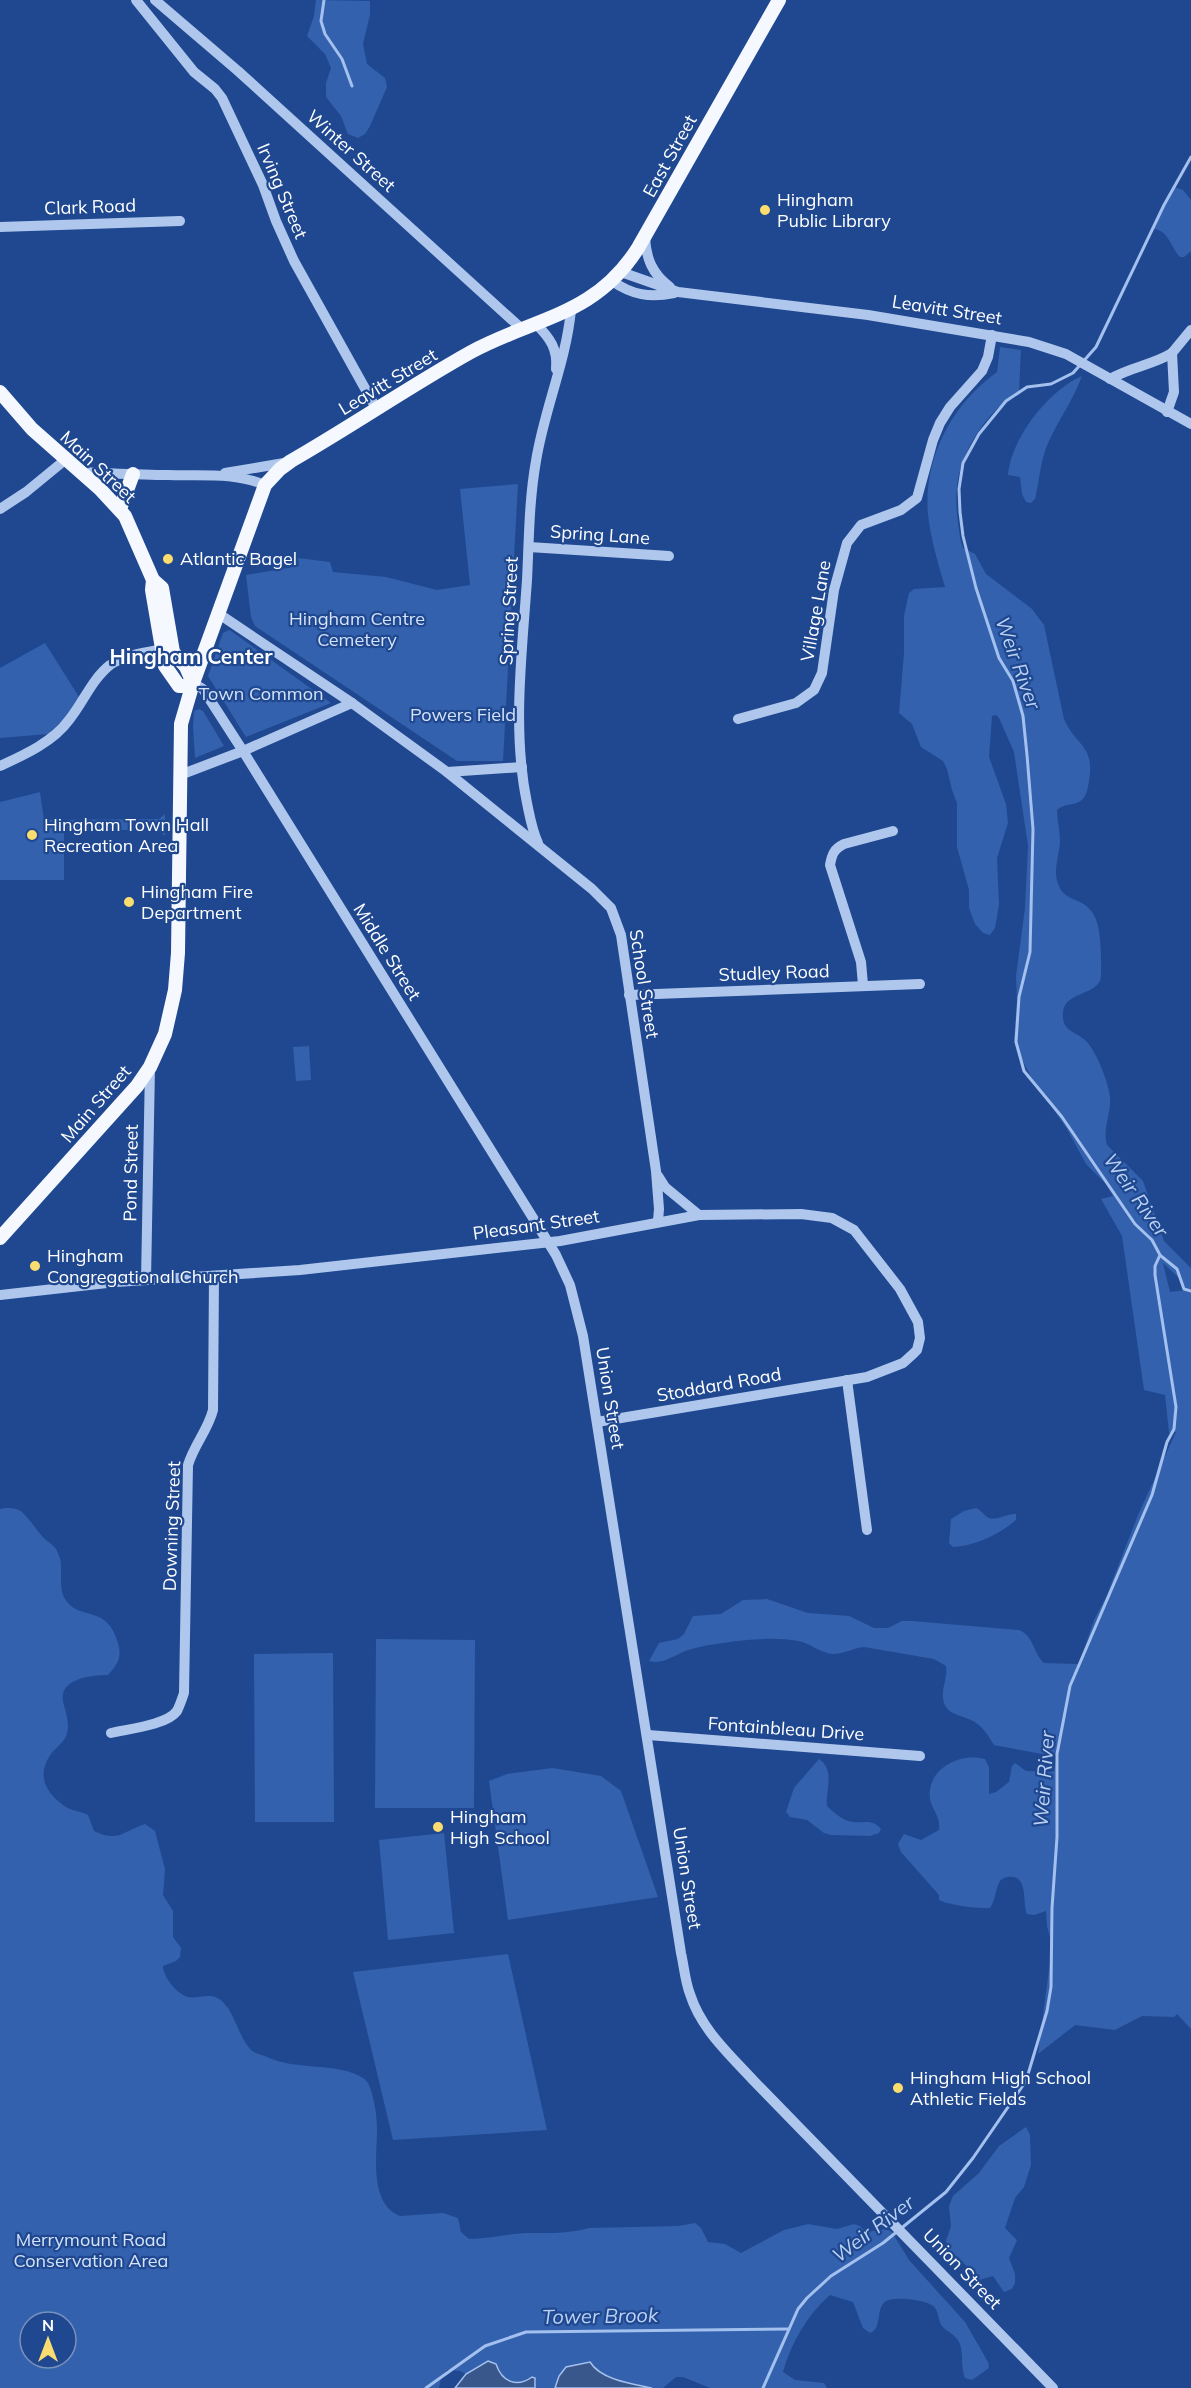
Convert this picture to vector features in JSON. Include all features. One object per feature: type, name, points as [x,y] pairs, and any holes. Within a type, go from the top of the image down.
[{"type":"main road","name":"East Street","points":[[571,310],[594,297],[617,276],[645,237],[779,0]]},
{"type":"main road","name":"Leavitt Street","points":[[291,462],[470,353],[571,310]]},
{"type":"main road","name":"Main Street","points":[[0,392],[27,425],[120,509],[132,528],[153,579],[162,588],[160,607],[166,648],[186,667],[193,683],[181,724],[176,979],[165,1034],[150,1067],[130,1095],[0,1238]]},
{"type":"main road","points":[[193,683],[265,485],[280,469],[291,462]]},
{"type":"main road","points":[[120,509],[133,474]]},
{"type":"street","name":"Irving Street","points":[[136,0],[194,72],[215,89],[222,98],[263,185],[294,261],[377,410]]},
{"type":"street","name":"Winter Street","points":[[155,0],[238,71],[523,330]]},
{"type":"street","name":"Clark Road","points":[[0,227],[180,221]]},
{"type":"street","points":[[645,237],[647,257],[655,273],[678,292]]},
{"type":"street","name":"Leavitt Street","points":[[617,276],[636,294],[662,295],[678,292],[862,314],[1029,342],[1066,354],[1191,424]]},
{"type":"street","name":"Spring Street","points":[[539,846],[532,825],[522,767],[520,708],[529,547],[536,461],[556,378],[562,364],[571,310]]},
{"type":"street","name":"Spring Street","points":[[536,324],[554,346],[557,357],[556,378]]},
{"type":"street","points":[[1110,379],[1122,372],[1161,360],[1172,353],[1191,330]]},
{"type":"street","name":"Village Lane","points":[[738,719],[795,703],[814,690],[822,673],[834,590],[847,543],[861,525],[901,510],[917,498],[930,448],[940,423],[950,407],[982,371],[988,357],[992,335]]},
{"type":"street","points":[[1167,412],[1174,392],[1172,353]]},
{"type":"street","points":[[0,509],[26,492],[65,460]]},
{"type":"street","name":"Leavitt Street","points":[[222,474],[291,462]]},
{"type":"street","name":"Leavitt Street","points":[[79,472],[222,474],[254,480],[265,485]]},
{"type":"street","name":"Spring Lane","points":[[529,547],[669,556]]},
{"type":"street","name":"School Street","points":[[219,614],[352,703],[447,772],[592,889],[611,908],[621,935],[656,1171],[658,1221]]},
{"type":"street","points":[[0,766],[28,752],[68,723],[91,686],[109,666],[132,656],[166,648]]},
{"type":"street","name":"Middle Street","points":[[193,683],[203,689],[243,751],[548,1243]]},
{"type":"street","points":[[180,775],[243,751],[352,703]]},
{"type":"street","points":[[447,772],[522,767]]},
{"type":"street","points":[[863,985],[861,962],[830,865],[836,848],[893,831]]},
{"type":"street","name":"Studley Road","points":[[629,995],[920,984]]},
{"type":"street","name":"Pond Street","points":[[146,1280],[150,1067]]},
{"type":"street","name":"School Street","points":[[656,1171],[665,1187],[699,1215]]},
{"type":"street","name":"Pleasant Street","points":[[0,1295],[146,1280],[300,1270],[548,1243],[699,1215],[754,1213],[813,1215],[841,1222],[860,1236],[909,1301],[918,1322],[920,1338],[917,1350],[903,1363],[884,1372],[847,1380]]},
{"type":"street","name":"Union Street","points":[[548,1243],[564,1270],[584,1336],[681,1953],[696,2011],[723,2048],[1053,2388]]},
{"type":"street","name":"Downing Street","points":[[111,1733],[152,1724],[171,1717],[177,1711],[184,1693],[188,1465],[194,1447],[210,1420],[213,1410],[214,1276]]},
{"type":"street","points":[[847,1380],[867,1530]]},
{"type":"street","name":"Stoddard Road","points":[[597,1422],[847,1380]]},
{"type":"street","name":"Fontainbleau Drive","points":[[648,1736],[920,1756]]},
{"type":"green space","points":[[316,0],[370,1],[370,15],[363,44],[367,64],[385,78],[387,87],[370,126],[365,134],[358,138],[348,134],[341,116],[326,97],[326,83],[331,68],[325,54],[307,36],[314,16]]},
{"type":"green space","points":[[1174,187],[1183,190],[1191,200],[1191,251],[1184,257],[1180,257],[1163,233],[1153,229]]},
{"type":"green space","points":[[1000,347],[1021,350],[1019,392],[987,420],[964,460],[957,487],[957,515],[963,548],[975,554],[986,574],[1032,609],[1044,625],[1064,719],[1087,753],[1089,760],[1089,781],[1084,797],[1074,804],[1057,810],[1060,841],[1056,878],[1063,892],[1085,905],[1093,913],[1099,928],[1101,978],[1092,989],[1069,1001],[1063,1012],[1064,1024],[1091,1047],[1105,1078],[1110,1100],[1106,1129],[1107,1145],[1143,1181],[1164,1241],[1191,1268],[1191,2029],[1177,2014],[1174,2017],[1142,2016],[1115,2030],[1075,2025],[1038,2054],[1050,1962],[1050,1937],[1046,1911],[1034,1915],[1027,1914],[1022,1884],[1015,1877],[1001,1880],[990,1908],[950,1904],[939,1900],[939,1895],[901,1852],[898,1844],[904,1834],[921,1840],[939,1830],[939,1821],[930,1799],[930,1788],[933,1779],[947,1765],[965,1758],[985,1759],[989,1767],[989,1794],[996,1792],[1009,1782],[1012,1766],[1015,1763],[1026,1771],[1051,1772],[1054,1771],[1057,1755],[994,1745],[979,1725],[946,1708],[943,1689],[946,1666],[934,1659],[864,1647],[833,1654],[798,1641],[771,1639],[741,1640],[708,1645],[660,1662],[649,1661],[659,1643],[678,1639],[684,1634],[693,1616],[721,1614],[743,1600],[767,1599],[808,1613],[849,1616],[874,1628],[888,1628],[902,1621],[912,1621],[1019,1630],[1028,1636],[1044,1663],[1078,1664],[1070,1691],[1094,1620],[1106,1597],[1138,1515],[1176,1432],[1169,1433],[1165,1395],[1144,1390],[1122,1236],[1101,1199],[1113,1196],[1105,1183],[1086,1164],[1067,1129],[1030,1075],[1014,1040],[1016,976],[1025,908],[1028,846],[1014,752],[999,718],[996,715],[992,716],[989,757],[1006,804],[1008,823],[997,858],[999,904],[995,928],[990,935],[983,933],[975,924],[969,908],[969,890],[957,847],[957,803],[947,769],[943,761],[921,747],[912,724],[899,713],[904,653],[904,616],[909,593],[914,589],[945,587],[928,515],[930,474],[943,435],[954,417],[966,400],[997,372]],"holes":[[[1163,1263],[1180,1279],[1187,1290],[1170,1292]]]},
{"type":"green space","points":[[1082,376],[1046,448],[1035,499],[1031,503],[1026,502],[1022,494],[1020,477],[1008,475],[1016,446],[1024,431],[1045,404],[1057,392]]},
{"type":"green space","name":"Hingham Centre Cemetery","points":[[518,484],[503,761],[457,761],[255,626],[251,617],[246,575],[299,566],[298,558],[330,562],[333,572],[386,577],[437,590],[470,585],[460,489]]},
{"type":"green space","name":"Town Common","points":[[229,630],[331,703],[246,737],[208,676],[223,633]]},
{"type":"green space","points":[[45,643],[79,697],[64,719],[48,734],[0,738],[0,668]]},
{"type":"green space","points":[[199,709],[203,711],[224,746],[195,758],[194,711]]},
{"type":"green space","name":"Hingham Town Hall Recreation Area","points":[[40,792],[44,820],[159,819],[165,814],[165,836],[158,830],[64,830],[64,880],[0,880],[0,802]]},
{"type":"green space","points":[[309,1046],[311,1080],[296,1081],[293,1047]]},
{"type":"green space","name":"Merrymount Road Conservation Area","points":[[5,1508],[14,1508],[22,1512],[55,1548],[61,1563],[62,1589],[65,1599],[78,1610],[107,1622],[113,1631],[120,1653],[108,1675],[85,1677],[71,1683],[66,1688],[63,1701],[68,1729],[65,1739],[51,1754],[44,1768],[47,1788],[56,1800],[66,1807],[88,1815],[94,1831],[115,1836],[145,1824],[155,1831],[165,1869],[163,1895],[173,1911],[173,1937],[181,1948],[180,1957],[176,1961],[163,1966],[165,1975],[175,1989],[188,1997],[212,1996],[222,2001],[232,2015],[244,2040],[255,2053],[291,2064],[342,2070],[367,2081],[376,2116],[376,2166],[379,2190],[390,2210],[400,2216],[443,2213],[458,2218],[461,2232],[469,2239],[589,2228],[678,2226],[695,2223],[701,2228],[708,2242],[725,2244],[741,2253],[784,2230],[808,2224],[837,2229],[854,2224],[866,2232],[886,2229],[892,2232],[909,2260],[965,2322],[988,2362],[989,2368],[972,2380],[965,2378],[959,2342],[942,2326],[932,2305],[912,2300],[886,2301],[881,2308],[876,2327],[870,2333],[863,2328],[853,2302],[830,2295],[814,2311],[801,2330],[790,2351],[783,2372],[795,2380],[824,2383],[827,2388],[710,2388],[683,2377],[676,2377],[663,2388],[652,2388],[600,2373],[593,2367],[559,2376],[555,2388],[535,2388],[536,2381],[532,2378],[521,2383],[511,2382],[502,2375],[496,2364],[483,2364],[466,2374],[447,2370],[441,2378],[439,2388],[0,2388],[0,1509]]},
{"type":"green space","points":[[976,1508],[990,1518],[1016,1514],[1016,1520],[987,1538],[953,1547],[949,1543],[951,1519],[964,1511]]},
{"type":"green space","points":[[376,1639],[475,1640],[474,1808],[375,1808]]},
{"type":"green space","points":[[333,1653],[334,1822],[255,1822],[254,1654]]},
{"type":"green space","points":[[819,1759],[827,1769],[829,1781],[827,1806],[848,1821],[874,1823],[881,1829],[879,1833],[870,1836],[831,1835],[824,1833],[807,1820],[790,1817],[786,1812],[794,1788]]},
{"type":"green space","points":[[553,1768],[601,1776],[621,1791],[658,1897],[508,1920],[489,1781],[507,1774]]},
{"type":"green space","points":[[444,1833],[454,1933],[388,1940],[379,1840]]},
{"type":"green space","points":[[508,1954],[547,2130],[393,2140],[353,1972]]},
{"type":"green space","points":[[1026,2127],[1030,2135],[1031,2165],[1024,2187],[1015,2198],[1005,2228],[1017,2240],[1009,2258],[1015,2274],[1015,2283],[1012,2289],[1004,2292],[993,2276],[979,2280],[949,2250],[946,2241],[951,2226],[949,2206],[953,2196],[979,2173],[999,2146]]},
{"type":"shaded area","points":[[488,2361],[496,2364],[502,2375],[511,2381],[521,2382],[535,2378],[535,2388],[455,2388],[466,2374]]},
{"type":"shaded area","points":[[590,2362],[609,2377],[652,2388],[555,2388],[559,2376],[566,2367]]},
{"type":"waterway","points":[[324,0],[321,21],[325,34],[342,59],[352,86]]},
{"type":"waterway","name":"Weir River","points":[[763,2388],[798,2309],[807,2298],[831,2276],[883,2243],[946,2192],[973,2158],[1026,2081],[1047,2011],[1051,1987],[1052,1908],[1057,1837],[1057,1754],[1070,1686],[1152,1495],[1167,1442],[1174,1429],[1176,1407],[1155,1275],[1155,1266],[1160,1255],[1152,1240],[1135,1224],[1062,1117],[1024,1071],[1016,1042],[1019,997],[1030,952],[1033,829],[1023,716],[1013,681],[999,658],[976,588],[963,536],[959,489],[963,463],[979,434],[1006,401],[1027,387],[1051,384],[1073,373],[1096,347],[1164,205],[1191,157]]},
{"type":"waterway","points":[[1161,1256],[1177,1269],[1184,1289],[1191,1291]]},
{"type":"waterway","name":"Tower Brook","points":[[426,2388],[485,2346],[526,2332],[789,2329]]},
{"type":"place","name":"Hingham Public Library","points":[[765,210]]},
{"type":"place","name":"Atlantic Bagel","points":[[168,559]]},
{"type":"place","name":"Hingham Town Hall Recreation Area","points":[[32,835]]},
{"type":"place","name":"Hingham Fire Department","points":[[129,902]]},
{"type":"place","name":"Hingham Congregational Church","points":[[35,1266]]},
{"type":"place","name":"Hingham High School","points":[[438,1827]]},
{"type":"place","name":"Hingham High School Athletic Fields","points":[[898,2088]]},
{"type":"district","name":"Hingham Center","points":[[191,657]]},
{"type":"park label","name":"Powers Field","points":[[463,715]]}]
